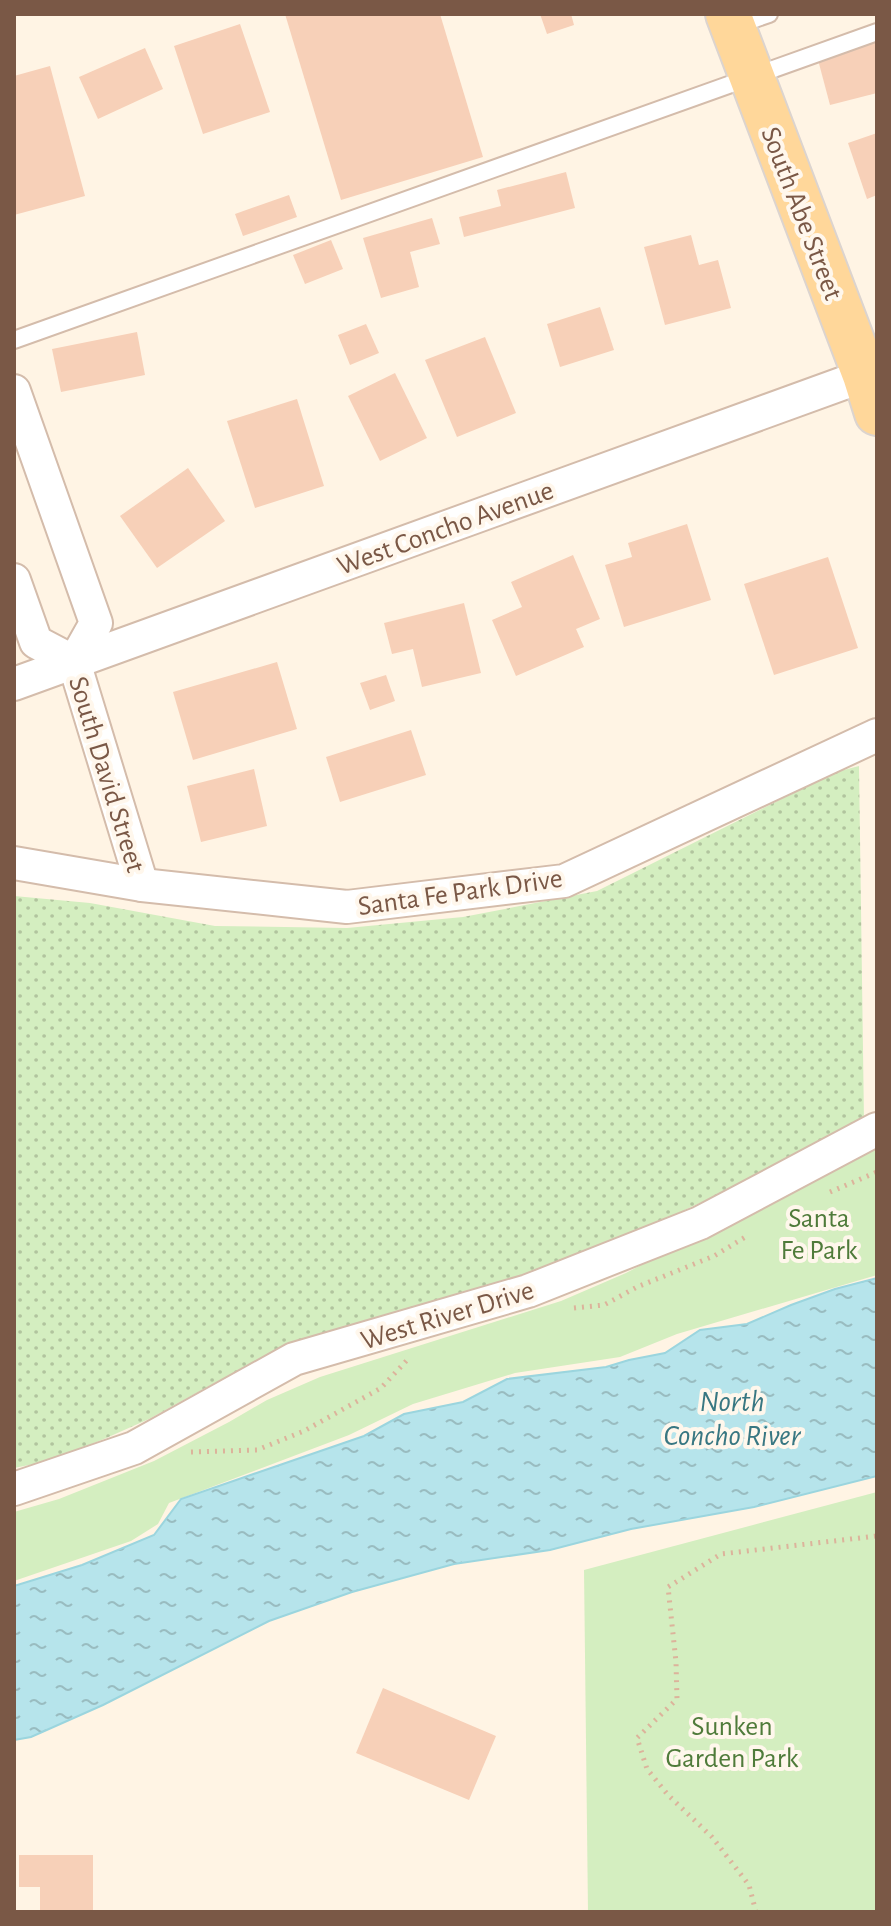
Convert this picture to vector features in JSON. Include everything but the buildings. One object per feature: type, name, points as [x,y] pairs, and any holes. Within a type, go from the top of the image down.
[{"type":"main road","name":"South Abe Street","points":[[743,18],[751,76],[873,387]]},
{"type":"street","name":"West Concho Avenue","points":[[14,684],[873,387]]},
{"type":"street","name":"South David Street","points":[[14,391],[96,623],[74,662]]},
{"type":"street","name":"South David Street","points":[[14,580],[36,642],[74,662],[142,885]]},
{"type":"street","name":"Santa Fe Park Drive","points":[[14,863],[142,885],[347,907],[564,881],[877,735]]},
{"type":"street","name":"West River Drive","points":[[14,1489],[134,1448],[294,1359],[528,1291],[700,1223],[877,1129]]},
{"type":"lane","points":[[14,340],[877,32]]},
{"type":"path","points":[[827,1193],[877,1172]]},
{"type":"path","points":[[574,1309],[604,1305],[637,1287],[714,1256],[752,1234]]},
{"type":"path","points":[[189,1452],[257,1450],[304,1431],[381,1388],[416,1351]]},
{"type":"path","points":[[756,1912],[749,1885],[712,1837],[668,1795],[647,1769],[637,1738],[677,1699],[668,1587],[721,1554],[877,1536]]},
{"type":"green space","points":[[859,766],[864,1121],[815,1150],[652,1225],[530,1272],[220,1380],[149,1419],[104,1439],[49,1461],[14,1468],[14,896],[90,903],[215,926],[347,928],[463,917],[597,891],[836,772]]},
{"type":"green space","name":"Santa Fe Park","points":[[877,1147],[877,1275],[677,1334],[620,1357],[515,1373],[413,1404],[349,1435],[169,1503],[158,1524],[131,1541],[14,1581],[14,1512],[59,1499],[154,1461],[267,1400],[320,1377],[561,1301],[626,1273],[856,1153]]},
{"type":"green space","name":"Sunken Garden Park","points":[[877,1492],[877,1912],[588,1912],[584,1570]]},
{"type":"water","name":"North Concho River","points":[[877,1278],[877,1476],[754,1507],[631,1529],[550,1550],[454,1564],[352,1592],[269,1621],[103,1705],[31,1737],[14,1740],[14,1586],[82,1565],[154,1535],[181,1499],[364,1436],[404,1414],[463,1402],[507,1379],[606,1367],[665,1353],[700,1330],[747,1324],[835,1289]]}]
